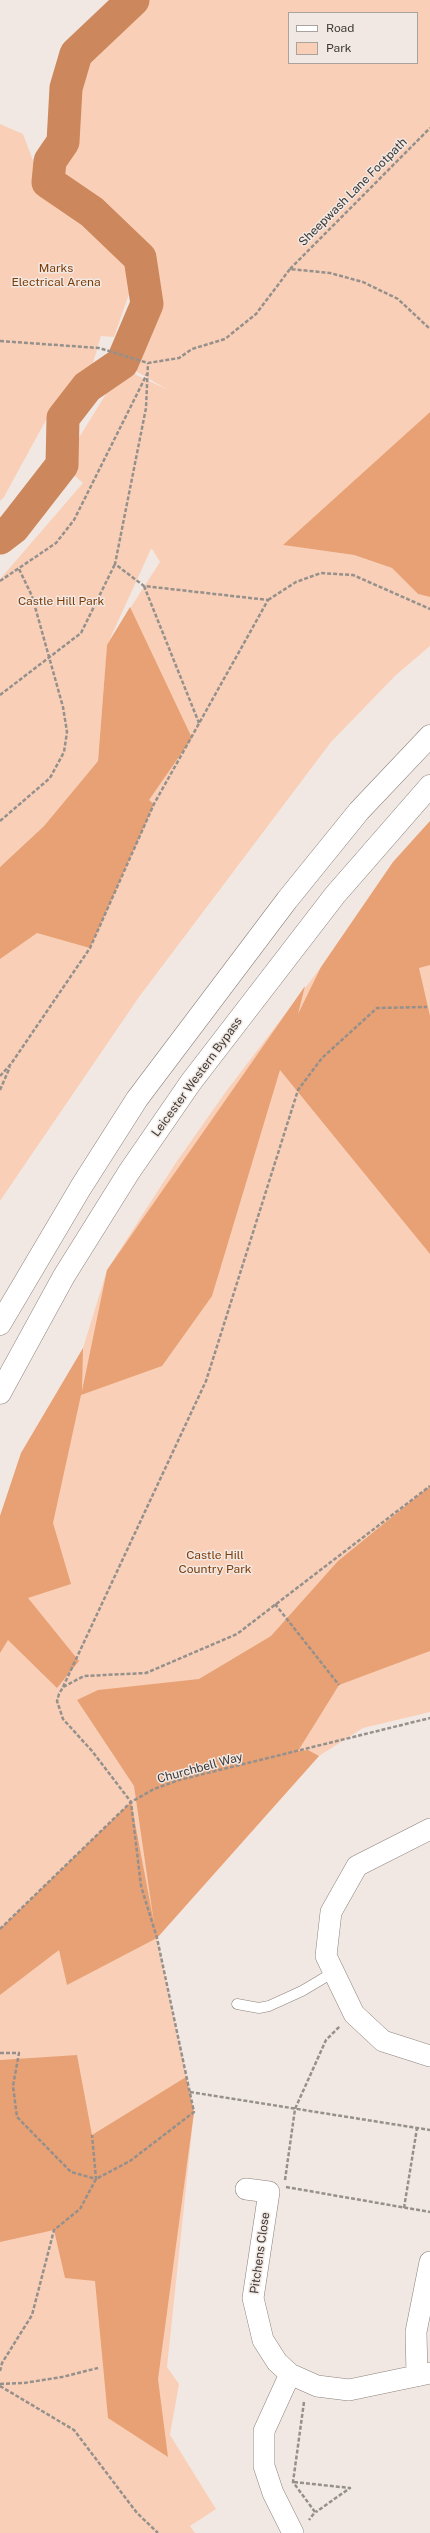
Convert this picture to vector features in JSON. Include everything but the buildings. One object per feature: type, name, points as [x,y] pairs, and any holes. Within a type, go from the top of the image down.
[{"type":"highway","points":[[0,1324],[81,1187],[142,1093],[292,894],[359,811],[430,736]]},
{"type":"highway","name":"Leicester Western Bypass","points":[[0,1393],[64,1276],[130,1172],[192,1082],[335,895],[430,786]]},
{"type":"street","points":[[430,1830],[358,1866],[331,1912],[326,1956],[354,2014],[383,2041],[430,2056]]},
{"type":"street","name":"Pitchens Close","points":[[246,2189],[269,2192],[253,2298],[263,2340],[277,2362],[299,2378],[317,2386],[349,2390],[423,2374],[416,2332],[430,2262]]},
{"type":"street","points":[[299,2378],[264,2431],[264,2466],[273,2493],[300,2528]]},
{"type":"lane","points":[[237,2004],[259,2008],[269,2006],[302,1991],[334,1972]]},
{"type":"path","name":"Sheepwash Lane Footpath","points":[[148,363],[180,358],[192,349],[225,338],[256,314],[290,269],[430,128]]},
{"type":"path","points":[[290,269],[330,273],[363,282],[398,299],[430,329]]},
{"type":"path","points":[[0,341],[102,349],[148,363],[146,408],[115,564],[81,633],[0,695]]},
{"type":"path","points":[[0,581],[56,542],[74,520],[147,373]]},
{"type":"path","points":[[115,564],[144,586],[268,600]]},
{"type":"path","points":[[0,821],[50,778],[64,752],[67,732],[49,657],[32,596],[19,569]]},
{"type":"path","points":[[0,1076],[11,1064],[90,948],[154,804],[268,600],[296,582],[321,573],[353,575],[430,609]]},
{"type":"path","points":[[144,586],[199,723]]},
{"type":"path","points":[[0,2053],[19,2053],[13,2086],[18,2117],[71,2172],[96,2179],[130,2161],[194,2112],[157,1938],[141,1886],[131,1802],[92,1751],[63,1719],[57,1701],[206,1381],[298,1090],[322,1058],[377,1008],[427,1007]]},
{"type":"path","points":[[0,1090],[11,1064]]},
{"type":"path","points":[[63,1688],[84,1676],[146,1673],[237,1634],[430,1486]]},
{"type":"path","points":[[275,1604],[339,1685]]},
{"type":"path","name":"Churchbell Way","points":[[0,1929],[131,1802],[154,1789],[179,1780],[430,1718]]},
{"type":"path","points":[[354,2014],[326,2040],[295,2109],[284,2187],[430,2212]]},
{"type":"path","points":[[190,2092],[430,2130]]},
{"type":"path","points":[[404,2208],[417,2128]]},
{"type":"path","points":[[0,2371],[6,2356],[32,2315],[54,2230],[80,2209],[96,2179],[92,2135]]},
{"type":"path","points":[[0,2385],[62,2377],[98,2368]]},
{"type":"path","points":[[299,2378],[293,2482],[315,2512]]},
{"type":"path","points":[[0,2385],[74,2430],[137,2512],[158,2533]]},
{"type":"path","points":[[293,2482],[350,2488],[315,2512],[300,2528]]},
{"type":"green space","name":"Castle Hill Park","points":[[133,0],[430,0],[430,412],[284,545],[354,555],[392,568],[418,594],[430,597],[430,646],[396,675],[331,742],[139,997],[0,1201],[0,878],[135,800],[107,647],[98,761],[44,826],[0,867],[0,579],[83,483],[62,465],[122,368],[168,390],[122,363],[147,304],[140,258],[92,212],[48,182],[54,164],[50,161],[63,125],[66,89],[76,54],[83,47],[98,11]],"holes":[[[151,549],[160,562],[109,641]]]},
{"type":"green space","name":"Marks Electrical Arena","points":[[0,124],[23,134],[41,182],[136,274],[114,337],[101,336],[93,363],[46,420],[4,497],[0,501]]},
{"type":"green space","name":"Castle Hill Country Park","points":[[430,821],[430,1712],[363,1728],[319,1756],[157,1938],[194,2112],[167,2367],[179,2384],[170,2435],[216,2509],[190,2526],[195,2533],[0,2533],[0,1516],[21,1453],[83,1348],[107,1270],[175,1164],[227,1090],[321,967],[393,862]]},
{"type":"shaded area","points":[[430,412],[430,597],[418,594],[392,568],[354,555],[283,545]]},
{"type":"shaded area","points":[[130,607],[192,738],[149,800],[154,804],[90,948],[37,933],[0,959],[0,867],[44,826],[98,761],[107,645]]},
{"type":"shaded area","points":[[430,821],[430,965],[419,968],[430,1016],[430,1254],[280,1070],[212,1296],[162,1366],[81,1395],[53,1523],[71,1584],[28,1598],[79,1661],[57,1688],[8,1640],[0,1653],[0,1516],[21,1453],[83,1348],[82,1391],[107,1270],[305,986],[298,1014],[321,967],[393,862]]},
{"type":"shaded area","points":[[430,1486],[430,1651],[339,1685],[298,1751],[308,1750],[319,1756],[157,1938],[67,1985],[59,1950],[0,1995],[0,1929],[131,1802],[154,1923],[134,1786],[77,1700],[98,1690],[199,1679],[271,1636],[338,1561]]},
{"type":"shaded area","points":[[77,2055],[92,2135],[186,2077],[194,2112],[158,2379],[168,2457],[108,2418],[95,2281],[65,2278],[54,2230],[0,2242],[0,2060]]},
{"type":"waterway","points":[[0,538],[13,528],[62,465],[63,418],[87,387],[122,363],[147,304],[140,258],[92,212],[48,182],[50,161],[63,142],[66,88],[76,54],[133,0]]}]
